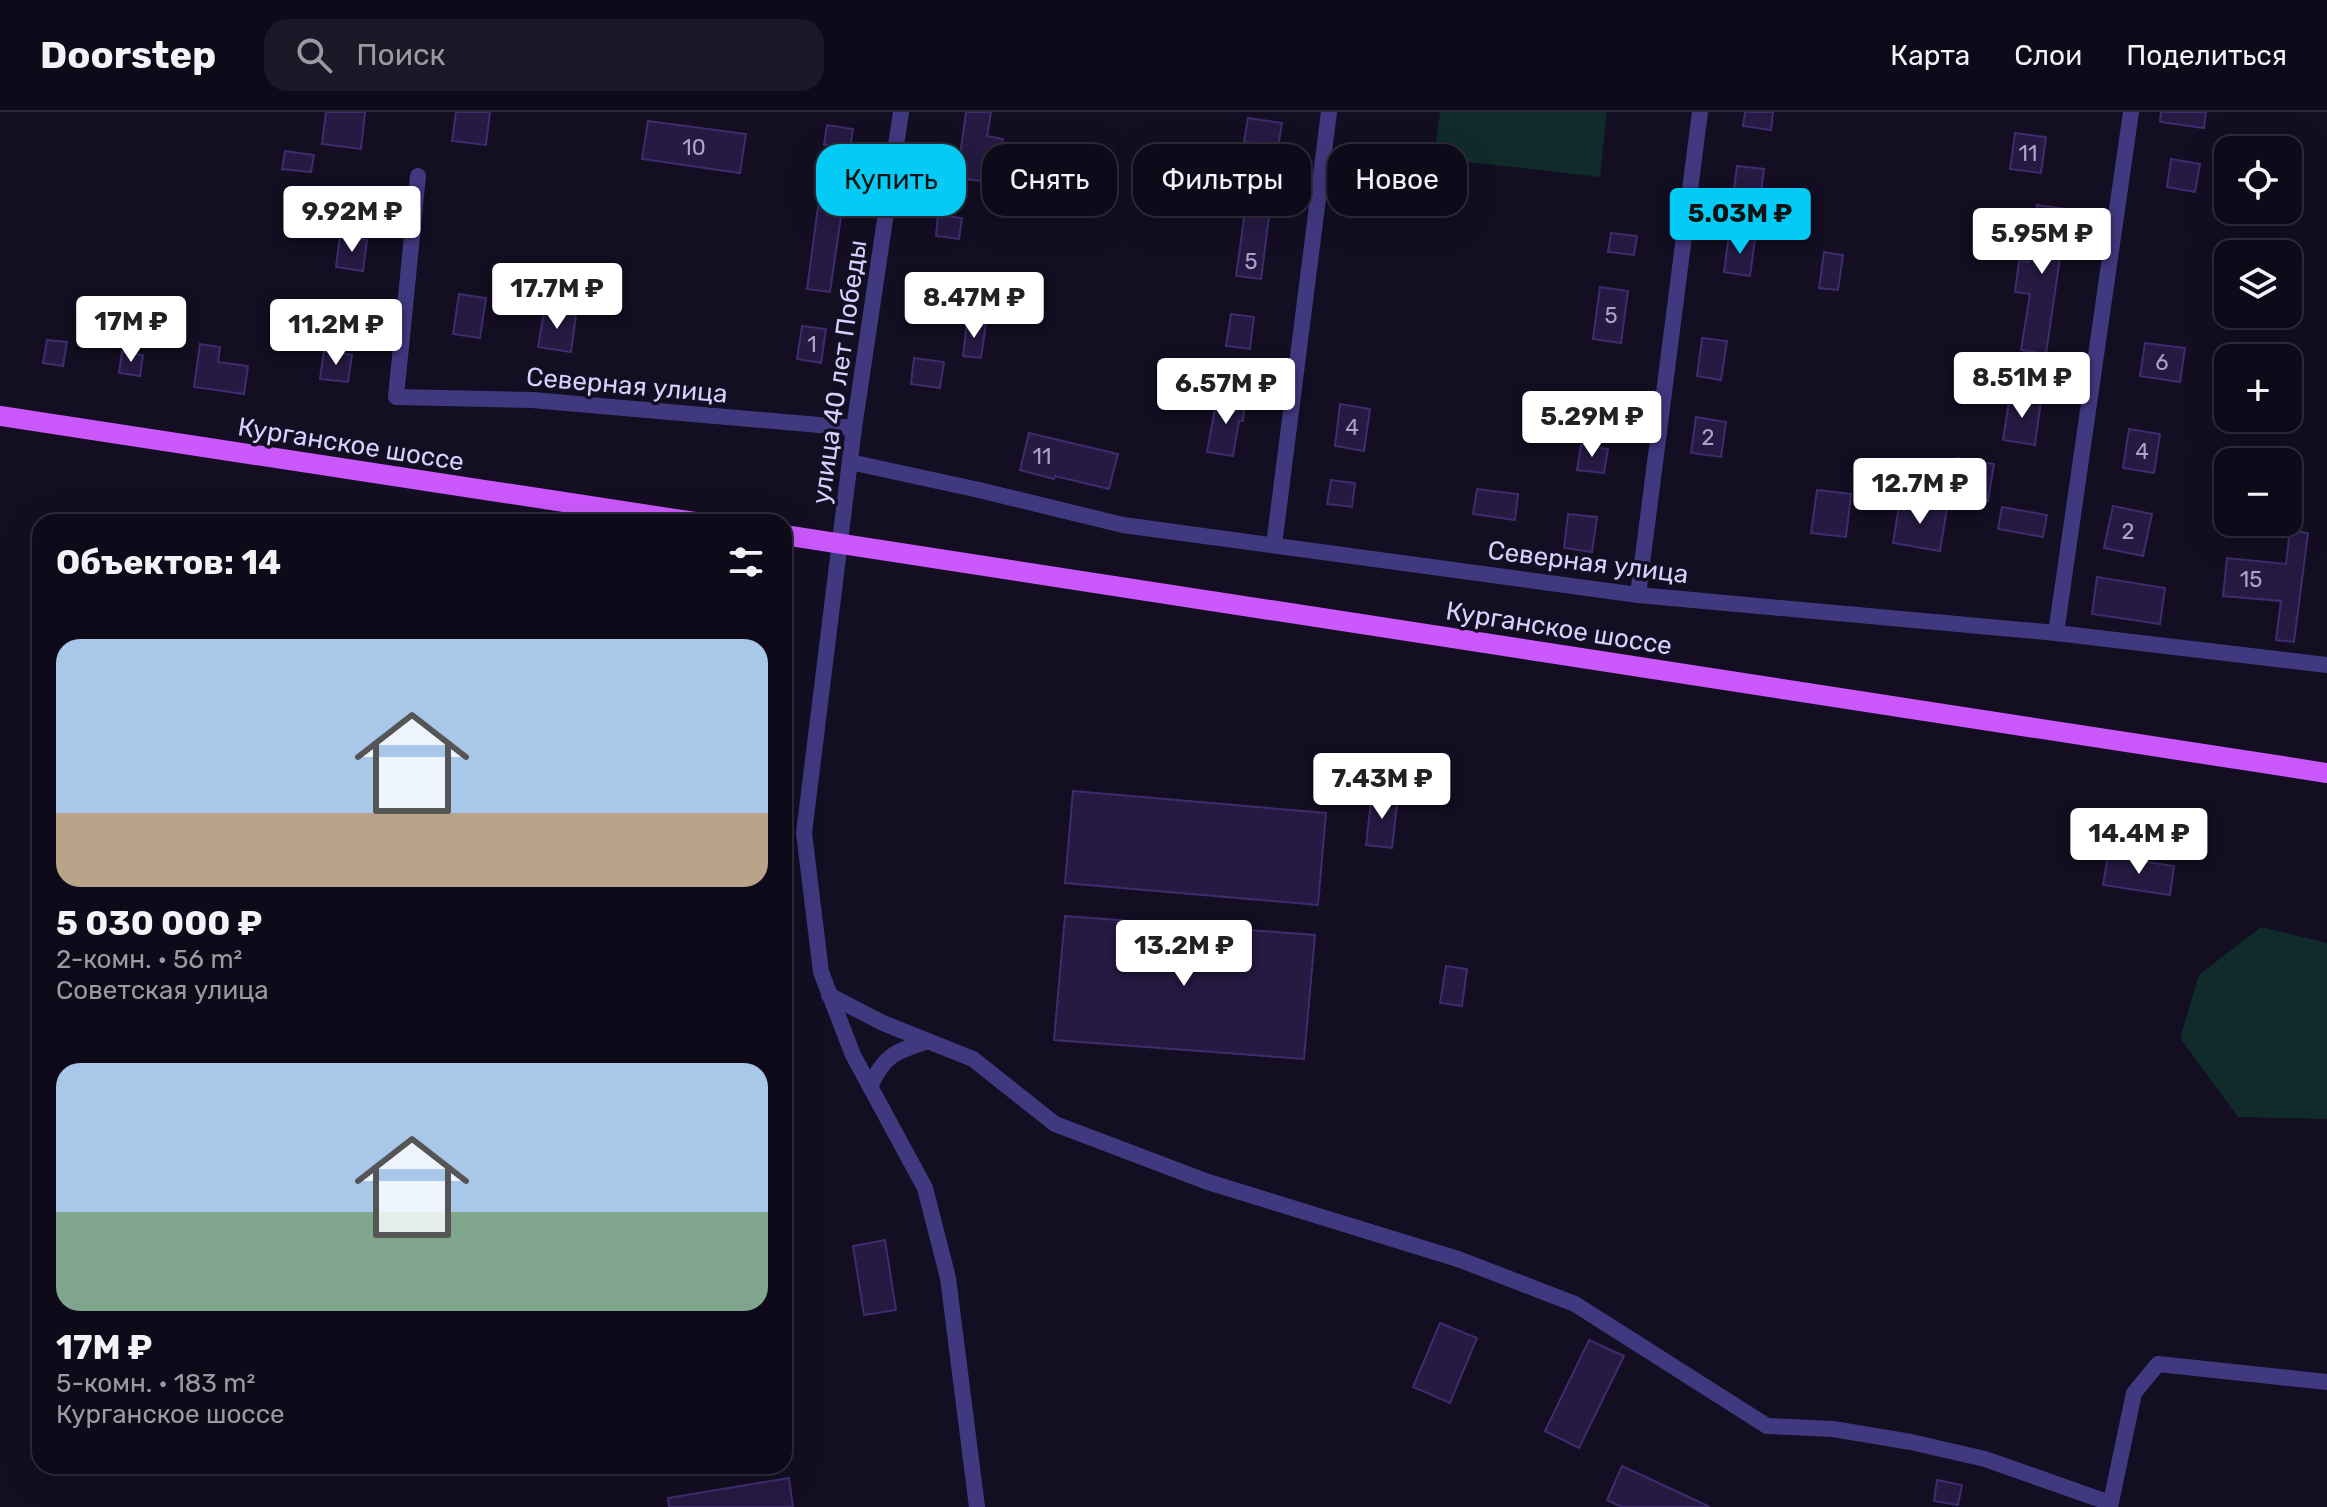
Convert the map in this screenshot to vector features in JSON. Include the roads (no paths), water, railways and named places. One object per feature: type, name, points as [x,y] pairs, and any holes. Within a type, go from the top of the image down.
[{"type":"main road","name":"Курганское шоссе","points":[[0,416],[643,514]]},
{"type":"main road","name":"Курганское шоссе","points":[[792,536],[2327,773]]},
{"type":"street","name":"улица 40 лет Победы","points":[[901,112],[854,428],[804,833],[821,972],[853,1055],[925,1188],[948,1278],[977,1507]]},
{"type":"street","points":[[1274,545],[1329,112]]},
{"type":"street","points":[[1638,595],[1700,112]]},
{"type":"street","points":[[2056,633],[2131,112]]},
{"type":"street","name":"Северная улица","points":[[418,176],[396,397],[532,400],[854,428]]},
{"type":"street","name":"Северная улица","points":[[850,462],[1123,525],[1638,595],[2056,633],[2327,665]]},
{"type":"street","points":[[829,995],[883,1023],[973,1059],[1055,1124],[1208,1182],[1458,1259],[1575,1304],[1767,1426],[1833,1429],[1985,1459],[2110,1505],[2134,1393],[2158,1364],[2327,1382]]},
{"type":"street","points":[[870,1087],[879,1067],[896,1051],[928,1041]]}]
